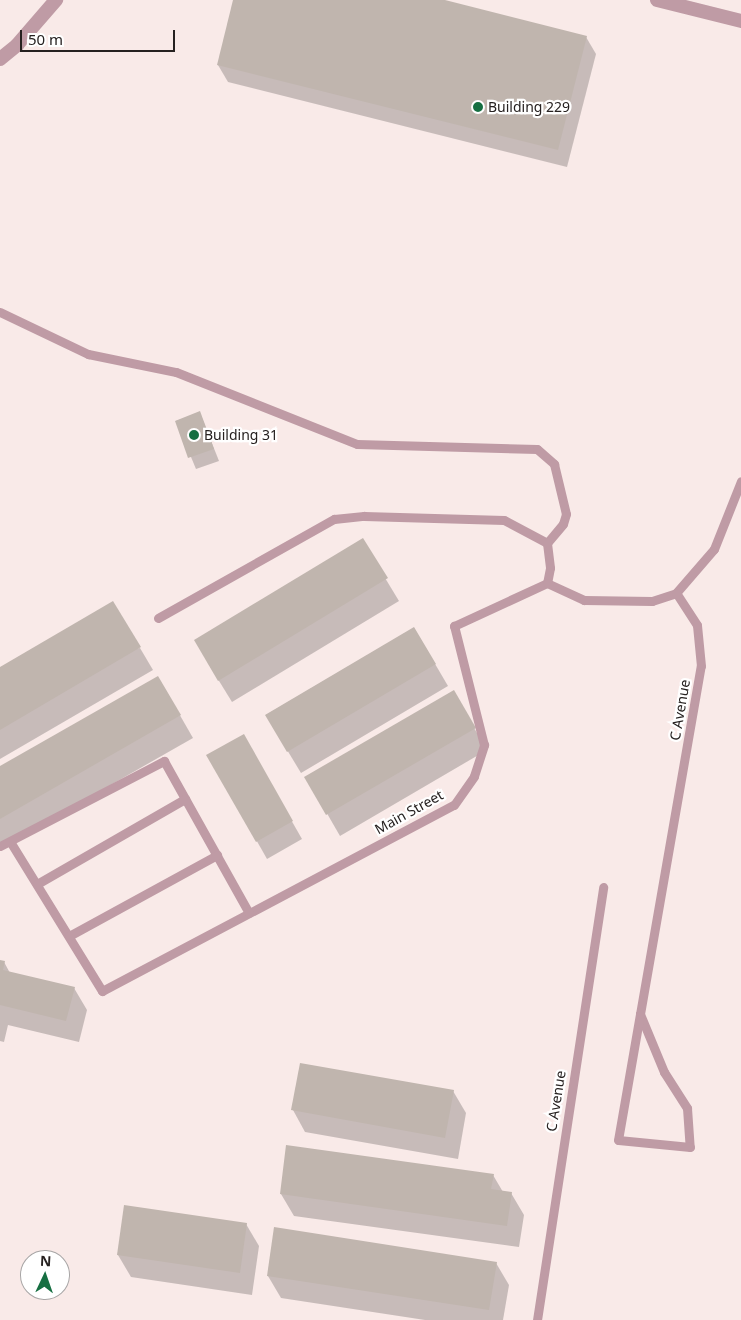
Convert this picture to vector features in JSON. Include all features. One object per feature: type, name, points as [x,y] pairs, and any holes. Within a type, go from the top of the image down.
[{"type":"street","points":[[0,59],[17,45],[56,0]]},
{"type":"street","points":[[656,0],[684,3],[741,21]]},
{"type":"lane","points":[[0,312],[88,354],[176,372],[357,444],[537,450],[554,464],[566,514],[563,524],[547,543],[550,568],[547,583],[584,600],[652,601],[676,593],[714,549],[741,481]]},
{"type":"lane","points":[[158,618],[334,519],[364,516],[504,520],[547,543]]},
{"type":"lane","name":"Main Street","points":[[11,842],[102,991],[454,805],[474,776],[484,745],[454,626],[547,583]]},
{"type":"lane","name":"C Avenue","points":[[640,1014],[664,1072],[687,1108],[690,1147],[618,1140],[640,1014],[702,666],[696,625],[676,593]]},
{"type":"lane","points":[[0,846],[11,842],[164,761],[249,913]]},
{"type":"lane","points":[[37,884],[185,798]]},
{"type":"lane","points":[[69,936],[217,855]]},
{"type":"lane","name":"C Avenue","points":[[538,1320],[603,887]]},
{"type":"building","name":"Building 229","points":[[233,0],[445,0],[587,36],[558,150],[217,65]]},
{"type":"building","name":"Building 31","points":[[200,411],[214,449],[188,458],[175,421]]},
{"type":"building","points":[[363,538],[388,578],[218,681],[194,640]]},
{"type":"building","points":[[113,601],[141,647],[0,730],[0,667]]},
{"type":"building","points":[[414,627],[436,664],[287,752],[265,715]]},
{"type":"building","points":[[158,676],[181,715],[0,819],[0,766]]},
{"type":"building","points":[[454,690],[476,728],[326,815],[304,777]]},
{"type":"building","points":[[244,734],[293,821],[256,842],[206,755]]},
{"type":"building","points":[[0,960],[5,961],[3,970],[75,987],[66,1021],[0,1005]]},
{"type":"building","points":[[300,1063],[454,1090],[445,1138],[291,1110]]},
{"type":"building","points":[[286,1145],[494,1174],[491,1189],[512,1192],[507,1226],[280,1194]]},
{"type":"building","points":[[124,1205],[247,1223],[240,1273],[117,1255]]},
{"type":"building","points":[[274,1227],[497,1262],[489,1310],[267,1276]]},
{"type":"place","name":"Building 229","points":[[478,107]]},
{"type":"place","name":"Building 31","points":[[194,435]]}]
